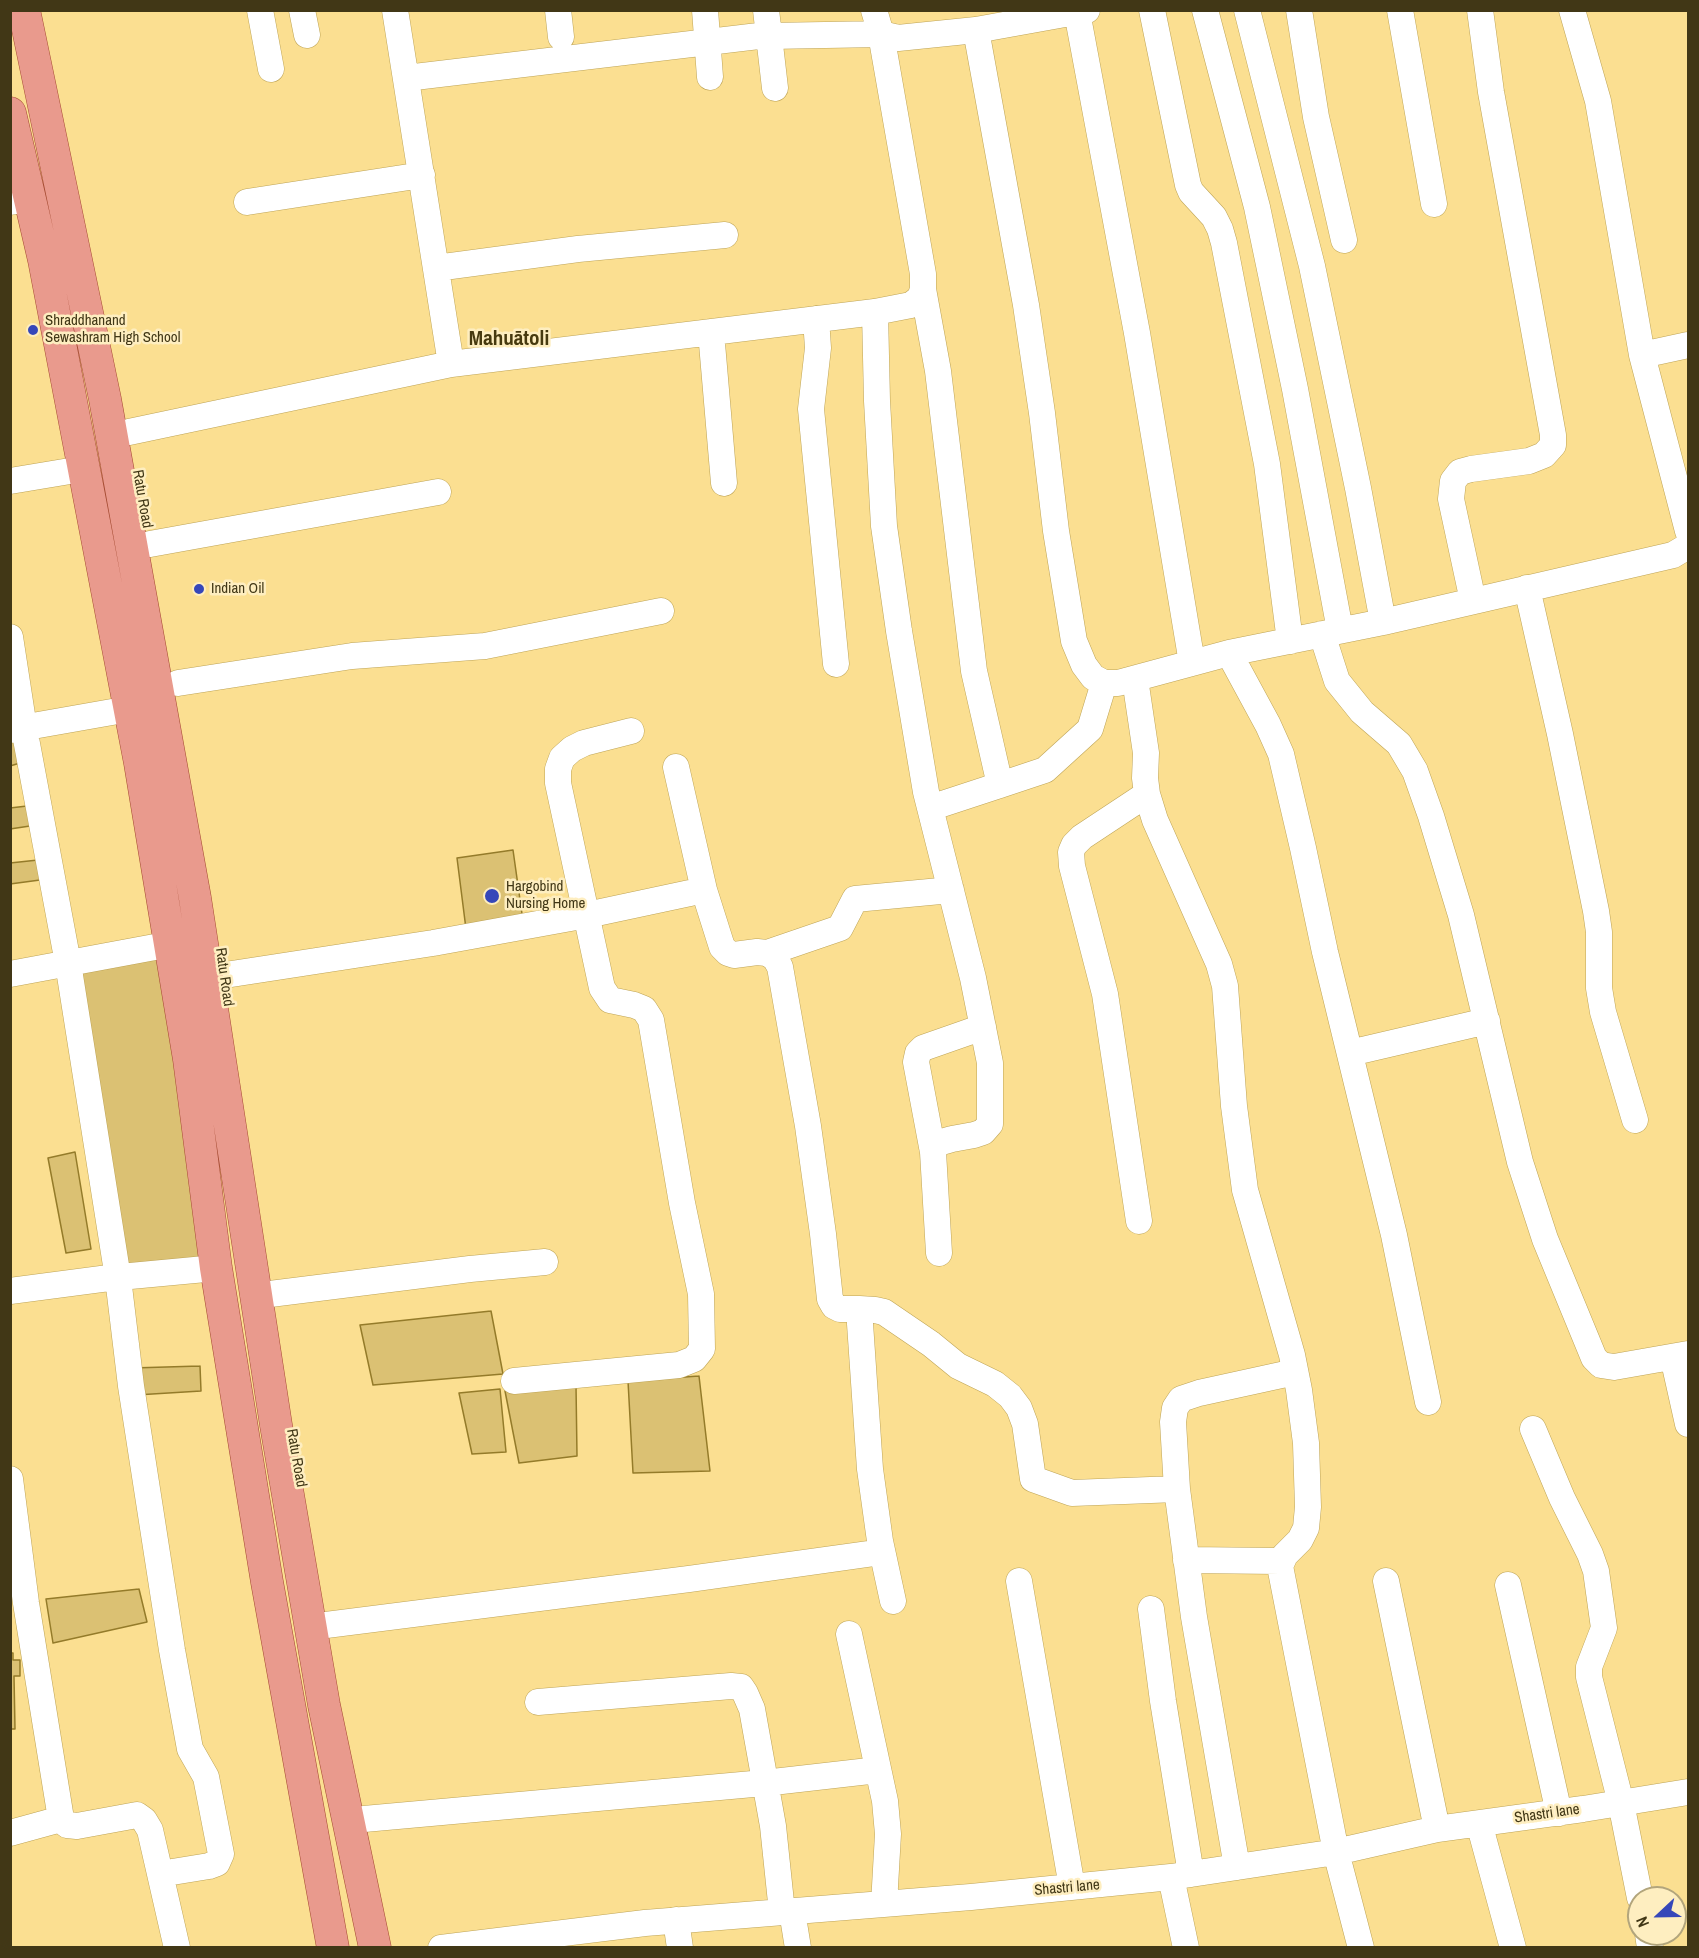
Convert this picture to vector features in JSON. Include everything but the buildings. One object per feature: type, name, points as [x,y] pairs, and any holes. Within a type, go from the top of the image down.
[{"type":"main road","points":[[24,10],[107,411],[195,898],[276,1425],[324,1705],[375,1947]]},
{"type":"main road","name":"Ratu Road","points":[[41,10],[129,432],[177,683],[194,801],[225,975],[292,1442],[389,1947]]},
{"type":"main road","points":[[10,41],[92,438],[176,901],[257,1428],[301,1685],[355,1947]]},
{"type":"main road","points":[[10,113],[20,200],[44,260],[171,944],[189,1059],[216,1268],[267,1582],[333,1947]]},
{"type":"street","points":[[260,10],[271,69]]},
{"type":"street","points":[[395,10],[452,364]]},
{"type":"street","points":[[558,10],[561,37]]},
{"type":"street","points":[[705,10],[710,77]]},
{"type":"street","points":[[766,10],[775,88]]},
{"type":"street","points":[[1152,10],[1188,185],[1191,192],[1214,217],[1224,243],[1267,464],[1290,641]]},
{"type":"street","points":[[1205,10],[1257,207],[1295,389],[1337,681],[1362,712],[1399,744],[1415,771],[1461,915],[1520,1162],[1545,1239],[1594,1358],[1601,1365],[1614,1367],[1681,1356],[1689,1424]]},
{"type":"street","points":[[1247,10],[1312,266],[1383,622]]},
{"type":"street","points":[[1299,10],[1316,117],[1344,240]]},
{"type":"street","points":[[1400,10],[1434,204]]},
{"type":"street","points":[[1473,601],[1451,499],[1453,481],[1460,472],[1529,461],[1544,455],[1553,445],[1491,92],[1480,10]]},
{"type":"street","points":[[1572,10],[1598,101],[1642,355],[1689,531]]},
{"type":"street","points":[[406,78],[878,22],[898,38],[976,30],[1082,11],[1192,663]]},
{"type":"street","points":[[878,22],[938,371],[974,671],[1000,785]]},
{"type":"street","points":[[976,30],[1026,305],[1056,531],[1074,641],[1084,665],[1093,677],[1104,683],[1118,683],[1229,653],[1383,622],[1673,555],[1689,546]]},
{"type":"street","points":[[248,202],[422,175]]},
{"type":"street","points":[[436,268],[578,249],[725,235]]},
{"type":"street","points":[[129,432],[452,364],[875,312],[911,305],[920,298],[923,289]]},
{"type":"street","points":[[875,312],[884,526],[901,642],[926,792],[974,978],[990,1063],[990,1124],[983,1132],[938,1143],[933,1152]]},
{"type":"street","points":[[816,319],[818,348],[811,409],[836,664]]},
{"type":"street","points":[[711,332],[724,483]]},
{"type":"street","points":[[1642,355],[1689,345]]},
{"type":"street","points":[[10,481],[82,469]]},
{"type":"street","points":[[150,544],[438,492]]},
{"type":"street","points":[[1527,588],[1596,911],[1599,932],[1598,978],[1603,1012],[1635,1120]]},
{"type":"street","points":[[177,683],[352,656],[485,646],[661,610]]},
{"type":"street","points":[[10,637],[17,729],[68,963],[118,1278],[131,1386],[183,1712],[190,1749],[206,1777],[220,1854],[217,1863],[209,1866],[160,1874]]},
{"type":"street","points":[[1229,653],[1281,754],[1394,1235],[1428,1402]]},
{"type":"street","points":[[1135,679],[1146,753],[1147,794],[1155,820],[1220,964],[1225,986],[1234,1106],[1245,1190],[1295,1372],[1306,1443],[1308,1507],[1306,1528],[1300,1540],[1280,1561],[1186,1560]]},
{"type":"street","points":[[930,808],[1045,770],[1090,729],[1104,683]]},
{"type":"street","points":[[17,729],[129,709]]},
{"type":"street","points":[[514,1381],[679,1365],[694,1359],[702,1349],[701,1294],[682,1203],[651,1020],[644,1010],[610,1000],[602,988],[558,783],[558,769],[562,758],[572,749],[631,730]]},
{"type":"street","points":[[676,767],[704,890],[722,947],[728,953],[734,955],[767,953],[840,928],[855,899],[951,890]]},
{"type":"street","points":[[1139,1221],[1105,994],[1072,866],[1071,852],[1082,837],[1147,794]]},
{"type":"street","points":[[225,975],[433,943],[587,915],[704,890]]},
{"type":"street","points":[[10,974],[171,944]]},
{"type":"street","points":[[767,953],[775,958],[780,968],[808,1126],[830,1299],[834,1306],[840,1309],[884,1312],[931,1344],[958,1366],[995,1384],[1010,1396],[1019,1408],[1025,1425],[1033,1479],[1072,1493],[1177,1489]]},
{"type":"street","points":[[1350,1053],[1487,1021]]},
{"type":"street","points":[[939,1253],[933,1152],[916,1062],[918,1053],[923,1048],[983,1027]]},
{"type":"street","points":[[270,1294],[545,1262]]},
{"type":"street","points":[[10,1291],[216,1268]]},
{"type":"street","points":[[859,1310],[870,1469],[882,1552],[893,1601]]},
{"type":"street","points":[[1237,1867],[1186,1560],[1177,1489],[1174,1408],[1181,1399],[1199,1393],[1295,1372]]},
{"type":"street","points":[[1533,1429],[1596,1571],[1604,1628],[1589,1666],[1589,1677],[1621,1803],[1638,1886]]},
{"type":"street","points":[[10,1479],[26,1603],[61,1819],[67,1825],[77,1826],[137,1815],[144,1820],[150,1830],[177,1947]]},
{"type":"street","points":[[326,1625],[689,1580],[882,1552]]},
{"type":"street","points":[[1285,1555],[1280,1566],[1336,1852],[1361,1947]]},
{"type":"street","points":[[1019,1581],[1072,1887]]},
{"type":"street","points":[[1386,1581],[1437,1829]]},
{"type":"street","points":[[1508,1585],[1559,1813]]},
{"type":"street","points":[[1150,1609],[1163,1701],[1186,1947]]},
{"type":"street","points":[[849,1634],[885,1801],[888,1834],[884,1904]]},
{"type":"street","points":[[537,1702],[731,1686],[741,1688],[746,1693],[752,1709],[787,1911],[798,1947]]},
{"type":"street","points":[[364,1819],[764,1783],[878,1770]]},
{"type":"street","name":"Shastri lane","points":[[441,1947],[676,1920],[884,1904],[1181,1875],[1336,1852],[1437,1829],[1559,1813],[1689,1792]]},
{"type":"street","points":[[10,1833],[61,1819]]},
{"type":"street","points":[[1479,1823],[1514,1947]]},
{"type":"street","points":[[676,1920],[680,1947]]},
{"type":"place","name":"Shraddhanand Sewashram High School","points":[[33,330]]},
{"type":"place","name":"Indian Oil","points":[[199,589]]},
{"type":"place","name":"Hargobind Nursing Home","points":[[492,896]]},
{"type":"district","name":"Mahuātoli","points":[[509,339]]}]
